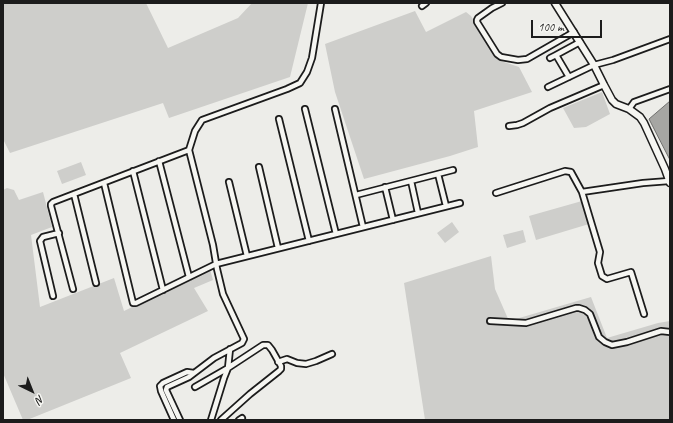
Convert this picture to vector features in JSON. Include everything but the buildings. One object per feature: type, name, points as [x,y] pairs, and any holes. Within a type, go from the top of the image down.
[{"type":"main road","points":[[554,3],[594,65],[612,100],[616,104],[628,109],[640,117],[644,122],[670,182]]},
{"type":"street","points":[[180,420],[166,390],[167,387],[189,377],[214,358],[242,343],[244,339],[223,294],[213,245],[189,150],[195,131],[202,120],[300,83],[307,72],[312,58],[321,3]]},
{"type":"street","points":[[502,3],[492,8],[477,20],[497,54],[501,57],[518,60],[527,59],[574,32]]},
{"type":"street","points":[[548,87],[594,65],[613,60],[670,39]]},
{"type":"street","points":[[550,58],[580,42]]},
{"type":"street","points":[[556,55],[569,77]]},
{"type":"street","points":[[509,126],[523,123],[550,108],[604,85]]},
{"type":"street","points":[[628,109],[634,102],[670,89]]},
{"type":"street","points":[[305,109],[336,234]]},
{"type":"street","points":[[335,109],[363,227]]},
{"type":"street","points":[[279,119],[310,240]]},
{"type":"street","points":[[73,289],[51,204],[189,150]]},
{"type":"street","points":[[159,161],[189,277]]},
{"type":"street","points":[[259,167],[278,248]]},
{"type":"street","points":[[356,195],[453,170]]},
{"type":"street","points":[[496,193],[565,171],[571,172],[582,192],[600,252],[598,263],[602,276],[608,279],[631,272],[644,314]]},
{"type":"street","points":[[133,172],[163,290]]},
{"type":"street","points":[[438,174],[446,206]]},
{"type":"street","points":[[411,181],[418,213]]},
{"type":"street","points":[[230,182],[247,256]]},
{"type":"street","points":[[582,192],[643,183],[670,182]]},
{"type":"street","points":[[104,183],[133,303],[136,303],[216,264],[460,203]]},
{"type":"street","points":[[385,187],[393,220]]},
{"type":"street","points":[[74,194],[96,283]]},
{"type":"street","points":[[53,296],[40,241],[43,238],[58,233]]},
{"type":"street","points":[[490,321],[526,323],[579,308],[590,314],[599,336],[605,342],[612,345],[627,342],[661,331],[670,332]]},
{"type":"street","points":[[195,387],[228,368],[264,344],[268,345],[272,350],[281,368],[279,371],[221,420]]},
{"type":"street","points":[[211,420],[228,368],[230,349]]},
{"type":"street","points":[[278,362],[287,358],[296,363],[306,364],[332,354]]},
{"type":"street","points":[[174,420],[160,386],[163,382],[187,372],[194,373]]},
{"type":"shaded area","points":[[3,3],[146,3],[168,48],[238,18],[252,3],[308,3],[290,77],[169,118],[163,103],[10,153],[3,139]]},
{"type":"shaded area","points":[[415,11],[426,32],[466,12],[471,16],[498,60],[519,67],[532,92],[474,111],[478,147],[364,179],[335,92],[325,44]]},
{"type":"shaded area","points":[[602,92],[610,114],[586,127],[574,128],[563,108]]},
{"type":"shaded area","points":[[670,101],[670,160],[649,119]]},
{"type":"shaded area","points":[[81,162],[86,175],[62,184],[57,171]]},
{"type":"shaded area","points":[[7,188],[14,190],[19,200],[43,192],[52,227],[31,235],[40,307],[114,278],[124,311],[210,269],[213,280],[194,288],[208,311],[120,353],[131,378],[27,420],[23,420],[3,373],[3,190]]},
{"type":"shaded area","points":[[582,201],[589,224],[536,240],[529,216]]},
{"type":"shaded area","points":[[452,222],[459,232],[445,243],[437,233]]},
{"type":"shaded area","points":[[523,230],[526,242],[507,248],[503,235]]},
{"type":"shaded area","points":[[491,256],[495,289],[509,321],[591,297],[607,338],[670,321],[670,420],[425,420],[404,283]]}]
